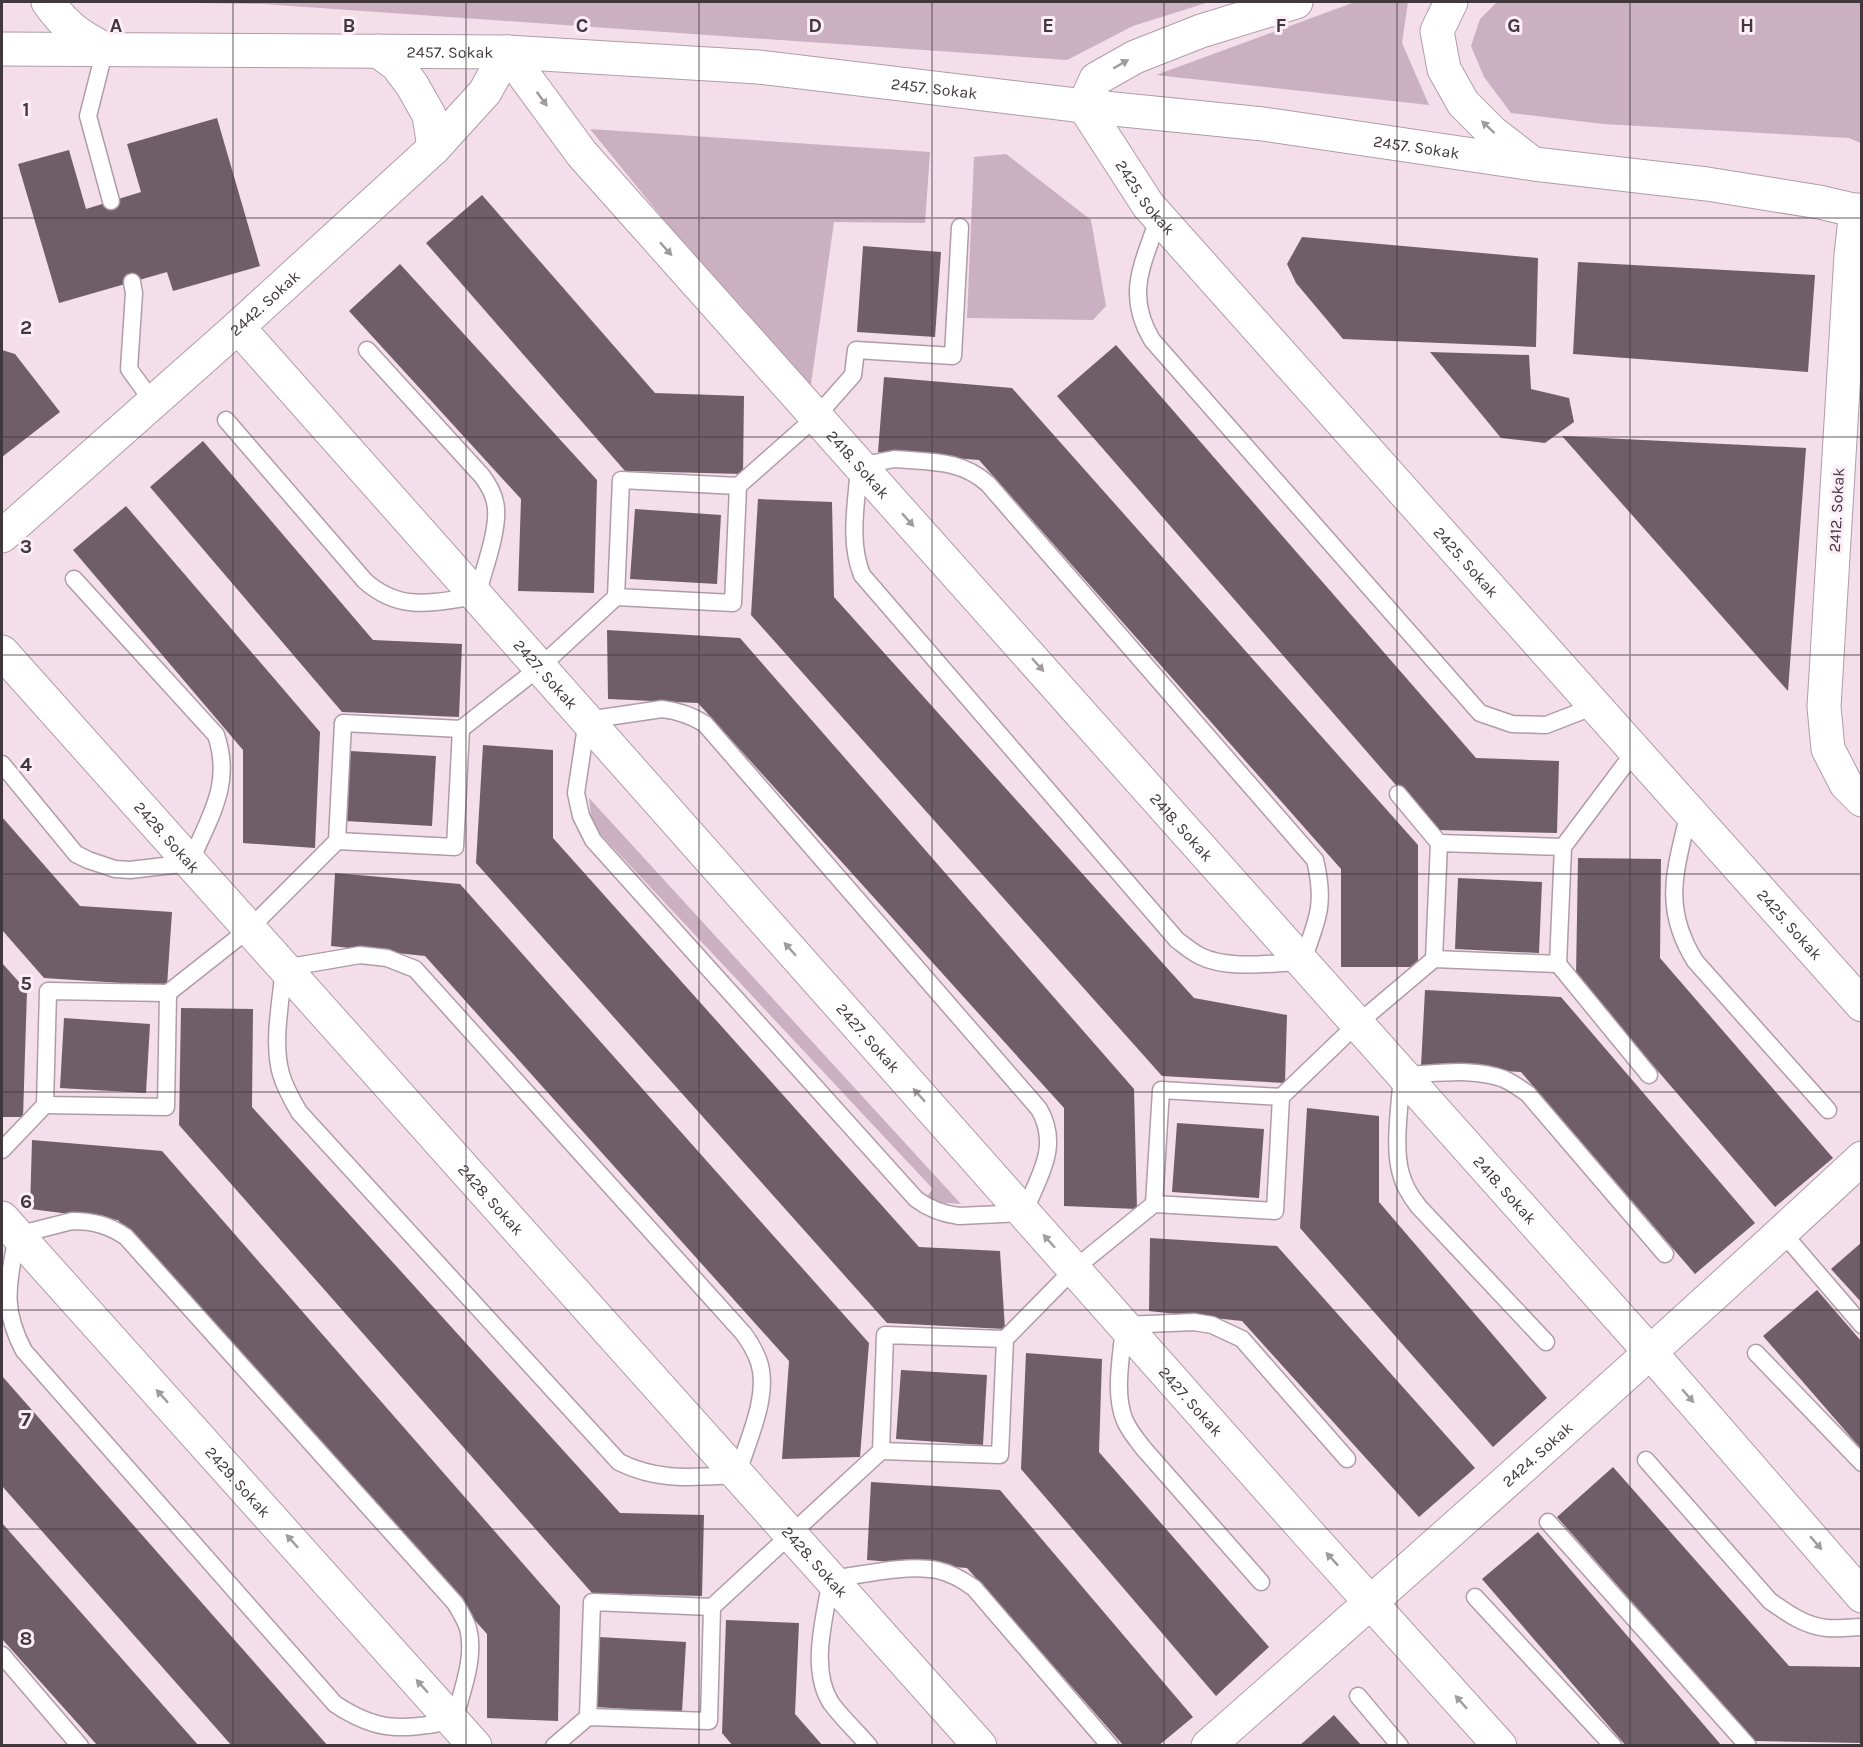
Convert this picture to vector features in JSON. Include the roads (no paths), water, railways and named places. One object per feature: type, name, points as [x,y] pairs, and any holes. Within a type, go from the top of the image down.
[{"type":"main road","points":[[48,2],[80,36],[105,49]]},
{"type":"main road","points":[[1084,106],[1096,79],[1135,57],[1201,30],[1296,2]]},
{"type":"main road","points":[[1451,2],[1437,30],[1444,69],[1464,103],[1492,132],[1534,164]]},
{"type":"main road","name":"2457. Sokak","points":[[2,49],[507,52],[758,67],[1084,106],[1263,124],[1534,164],[1707,184],[1819,202],[1859,211]]},
{"type":"main road","points":[[378,51],[397,65],[412,85],[429,115],[434,148]]},
{"type":"main road","name":"2442. Sokak","points":[[2,536],[238,327],[434,148],[485,92],[507,52]]},
{"type":"main road","name":"2418. Sokak","points":[[507,52],[582,154],[1650,1352],[1862,1596]]},
{"type":"main road","name":"2425. Sokak","points":[[1084,106],[1148,205],[1862,1005]]},
{"type":"main road","name":"2412. Sokak","points":[[1859,211],[1851,255],[1824,707],[1828,749],[1845,784],[1862,800]]},
{"type":"main road","name":"2427. Sokak","points":[[238,327],[1300,1524],[1500,1746]]},
{"type":"main road","name":"2428. Sokak","points":[[2,652],[980,1746]]},
{"type":"main road","name":"2424. Sokak","points":[[1208,1746],[1650,1352],[1862,1158]]},
{"type":"main road","name":"2429. Sokak","points":[[9,1226],[476,1746]]},
{"type":"lane","points":[[105,49],[88,116],[111,201]]},
{"type":"lane","points":[[1158,216],[1138,281],[1137,295],[1143,325],[1152,340],[1480,713],[1512,724],[1546,725],[1595,706]]},
{"type":"lane","points":[[2,1150],[45,1105],[48,991],[168,993],[249,929],[337,841],[343,723],[461,729],[540,667],[616,597],[621,480],[738,486],[816,417],[853,375],[856,350],[953,356],[960,227]]},
{"type":"lane","points":[[132,282],[134,293],[129,369],[153,402]]},
{"type":"lane","points":[[226,420],[375,590],[404,603],[421,604],[477,596],[495,527],[495,503],[491,489],[482,476],[367,350]]},
{"type":"lane","points":[[894,459],[954,464],[979,475],[988,484],[1315,860],[1321,893],[1320,915],[1302,962],[1231,964],[1216,962],[1202,957],[1177,940],[862,575],[857,562],[854,537],[860,466],[894,459]]},
{"type":"lane","points":[[616,597],[733,603],[738,486]]},
{"type":"lane","points":[[2,764],[76,854],[115,869],[130,870],[190,862],[219,794],[223,778],[222,755],[216,735],[74,579]]},
{"type":"lane","points":[[662,709],[686,713],[705,724],[1039,1109],[1048,1130],[1048,1153],[1024,1213],[948,1215],[926,1207],[916,1199],[593,840],[581,816],[576,794],[587,720],[662,709]]},
{"type":"lane","points":[[337,841],[455,847],[461,729]]},
{"type":"lane","points":[[1635,751],[1563,847],[1558,964],[1649,1075]]},
{"type":"lane","points":[[1398,794],[1439,843],[1434,959]]},
{"type":"lane","points":[[1689,812],[1675,873],[1673,893],[1675,914],[1686,946],[1695,961],[1828,1110]]},
{"type":"lane","points":[[1439,843],[1563,847]]},
{"type":"lane","points":[[360,955],[387,958],[415,969],[743,1333],[753,1347],[759,1363],[762,1382],[760,1401],[737,1474],[669,1477],[635,1470],[619,1462],[299,1112],[288,1094],[278,1061],[277,1048],[284,968],[360,955]]},
{"type":"lane","points":[[588,1717],[592,1602],[712,1607],[881,1451],[1000,1455],[1005,1339],[1074,1269],[1154,1204],[1275,1211],[1281,1097],[1357,1024],[1434,959],[1558,964]]},
{"type":"lane","points":[[45,1105],[166,1107],[168,993]]},
{"type":"lane","points":[[1546,1342],[1419,1207],[1408,1192],[1398,1160],[1402,1075],[1466,1073],[1485,1075],[1504,1079],[1528,1094],[1665,1254]]},
{"type":"lane","points":[[1154,1204],[1161,1090],[1281,1097]]},
{"type":"lane","points":[[87,1221],[115,1229],[126,1237],[454,1603],[468,1628],[470,1644],[469,1660],[454,1721],[410,1728],[391,1728],[363,1720],[335,1704],[24,1351],[10,1321],[7,1304],[9,1226],[87,1221]]},
{"type":"lane","points":[[1782,1232],[1862,1325]]},
{"type":"lane","points":[[1261,1582],[1133,1435],[1125,1420],[1119,1392],[1124,1326],[1194,1322],[1212,1326],[1242,1340],[1347,1459]]},
{"type":"lane","points":[[881,1451],[885,1335],[1005,1339]]},
{"type":"lane","points":[[1756,1353],[1862,1463]]},
{"type":"lane","points":[[1646,1460],[1770,1601],[1788,1614],[1826,1628],[1862,1627]]},
{"type":"lane","points":[[1548,1522],[1748,1746]]},
{"type":"lane","points":[[869,1746],[832,1704],[821,1681],[819,1664],[831,1579],[910,1569],[939,1570],[974,1588],[1110,1746]]},
{"type":"lane","points":[[1475,1597],[1613,1746]]},
{"type":"lane","points":[[554,1746],[588,1717],[709,1721],[712,1607]]},
{"type":"lane","points":[[2,1655],[80,1746]]},
{"type":"lane","points":[[1358,1696],[1400,1746]]}]
